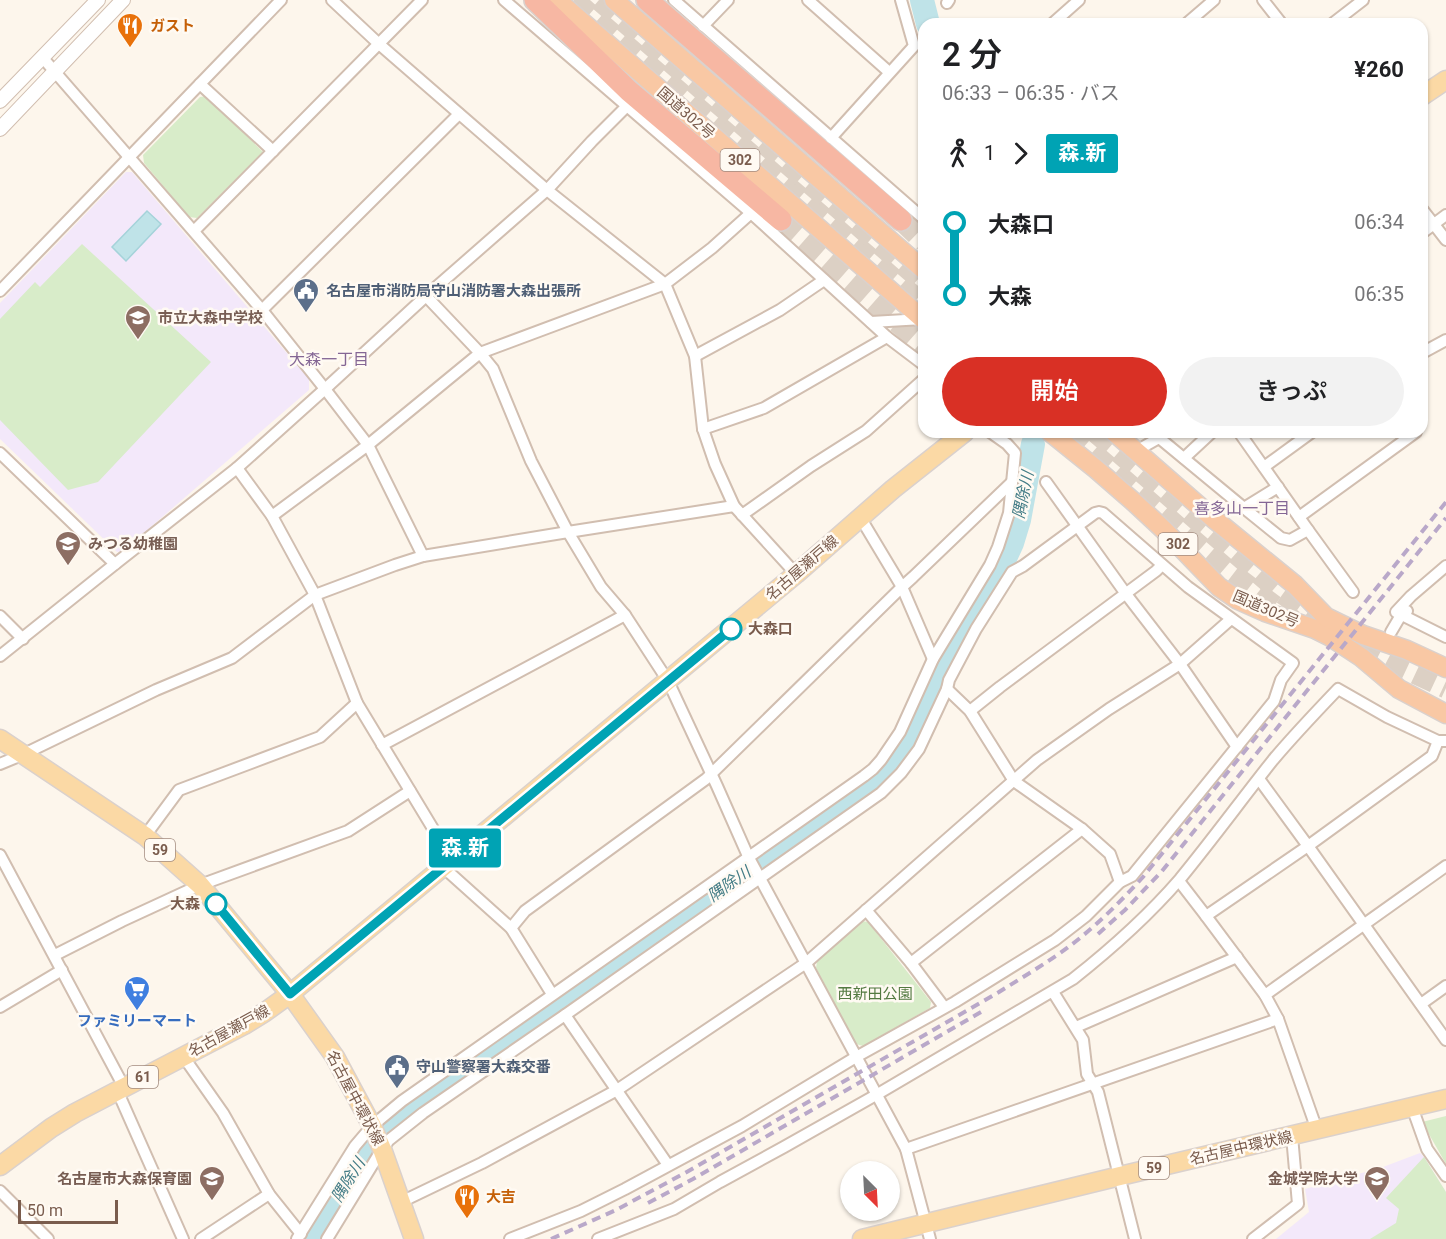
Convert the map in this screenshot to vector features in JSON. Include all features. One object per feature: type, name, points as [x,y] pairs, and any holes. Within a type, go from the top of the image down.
[{"type":"highway","points":[[535,0],[629,91],[781,220]]},
{"type":"highway","name":"国道302号","points":[[557,0],[918,315]]},
{"type":"highway","name":"302","points":[[614,0],[918,265]]},
{"type":"highway","points":[[647,0],[901,220]]},
{"type":"highway","name":"国道302号","points":[[1058,438],[1135,503],[1219,587],[1238,600],[1329,636],[1360,657],[1399,689],[1444,718]]},
{"type":"highway","name":"国道302号","points":[[1120,438],[1295,585],[1326,616],[1363,636],[1407,650],[1446,668]]},
{"type":"main road","points":[[1428,92],[1446,80]]},
{"type":"main road","name":"名古屋瀬戸線","points":[[0,1166],[51,1128],[120,1088],[265,1012],[290,994],[796,574],[893,489],[957,438]]},
{"type":"main road","name":"名古屋中環状線","points":[[0,739],[144,836],[200,885],[290,994],[335,1057],[377,1137],[414,1239]]},
{"type":"main road","name":"名古屋中環状線","points":[[862,1239],[928,1231],[1120,1176],[1446,1099]]},
{"type":"street","points":[[0,101],[98,0]]},
{"type":"street","points":[[0,129],[123,0]]},
{"type":"street","points":[[0,291],[281,0]]},
{"type":"street","points":[[332,0],[379,44],[547,190],[665,284],[695,356],[703,429],[715,464],[738,511],[796,574]]},
{"type":"street","points":[[194,231],[422,0]]},
{"type":"street","points":[[504,0],[752,213],[887,337],[918,360]]},
{"type":"street","points":[[674,0],[918,214]]},
{"type":"street","points":[[703,26],[728,0]]},
{"type":"street","points":[[808,0],[889,72]]},
{"type":"street","points":[[831,138],[914,46],[901,0]]},
{"type":"street","points":[[1058,18],[1078,0]]},
{"type":"street","points":[[1193,18],[1214,0]]},
{"type":"street","points":[[1263,0],[1277,18]]},
{"type":"street","points":[[1340,18],[1363,0]]},
{"type":"street","points":[[42,57],[262,310],[326,389],[368,445],[423,556]]},
{"type":"street","points":[[200,84],[273,151]]},
{"type":"street","points":[[0,656],[237,468],[426,296],[547,190],[627,106]]},
{"type":"street","points":[[262,310],[459,114]]},
{"type":"street","points":[[272,516],[368,445],[480,354],[665,284],[712,248],[752,213]]},
{"type":"street","points":[[1428,228],[1446,215]]},
{"type":"street","points":[[1428,216],[1446,240]]},
{"type":"street","points":[[695,356],[780,310],[824,280]]},
{"type":"street","points":[[426,296],[493,369],[531,460],[568,532],[601,587],[625,615],[668,681],[748,856],[906,1149],[928,1231]]},
{"type":"street","points":[[871,322],[918,319]]},
{"type":"street","points":[[703,429],[764,408],[887,337]]},
{"type":"street","points":[[1428,350],[1446,340]]},
{"type":"street","points":[[0,764],[156,690],[232,658],[315,595],[395,565],[423,556],[568,532],[738,511],[866,431],[918,384]]},
{"type":"street","points":[[327,1239],[377,1137],[402,1101],[873,769],[890,749],[933,659],[990,565],[998,547],[1009,513],[1015,453],[998,438]]},
{"type":"street","points":[[1136,451],[1152,438]]},
{"type":"street","points":[[1160,438],[1281,538],[1290,540],[1308,531]]},
{"type":"street","points":[[1184,458],[1206,438]]},
{"type":"street","points":[[1243,438],[1353,592]]},
{"type":"street","points":[[1264,467],[1304,438]]},
{"type":"street","points":[[1299,517],[1408,438]]},
{"type":"street","points":[[0,453],[115,564]]},
{"type":"street","points":[[237,468],[272,516],[315,595],[357,703],[435,832],[442,867],[511,928],[552,994]]},
{"type":"street","points":[[511,928],[525,911],[706,779],[1011,482]]},
{"type":"street","points":[[1046,482],[1126,594],[1180,664],[1237,747]]},
{"type":"street","points":[[1244,508],[1278,487]]},
{"type":"street","points":[[183,1056],[223,1113],[269,1194],[299,1237],[356,1146],[377,1137],[389,1140],[423,1113],[881,793],[901,773],[919,749],[949,680],[976,629],[1012,572],[1095,513],[1103,513],[1188,587],[1293,663],[1281,680],[1274,701],[1132,876],[1120,882],[1086,916],[1055,940],[742,1126],[581,1211],[510,1239]]},
{"type":"street","points":[[860,517],[902,587],[933,659]]},
{"type":"street","points":[[970,711],[1162,565]]},
{"type":"street","points":[[1446,566],[1402,604],[1396,612],[1404,613],[1446,637]]},
{"type":"street","points":[[1391,632],[1404,613]]},
{"type":"street","points":[[382,745],[625,615]]},
{"type":"street","points":[[0,616],[23,639]]},
{"type":"street","points":[[401,1202],[482,1163],[617,1090],[806,963],[1037,760],[1109,709],[1180,664],[1231,619]]},
{"type":"street","points":[[598,1239],[674,1209],[876,1095],[1073,979],[1142,920],[1179,880],[1275,758],[1338,688],[1387,717],[1442,741],[1432,756],[1308,846],[1206,915]]},
{"type":"street","points":[[947,689],[970,711],[1014,781],[1082,829],[1110,854],[1120,882]]},
{"type":"street","points":[[144,836],[180,790],[321,737],[357,703]]},
{"type":"street","points":[[1259,779],[1446,1040]]},
{"type":"street","points":[[55,955],[200,885],[348,831],[410,791]]},
{"type":"street","points":[[911,963],[1082,829]]},
{"type":"street","points":[[0,855],[55,955],[120,1088],[183,1239]]},
{"type":"street","points":[[1265,995],[1446,866]]},
{"type":"street","points":[[1179,880],[1265,995],[1278,1019],[1317,1130]]},
{"type":"street","points":[[866,910],[911,963],[944,1007]]},
{"type":"street","points":[[1076,1027],[1237,957]]},
{"type":"street","points":[[0,1007],[62,970]]},
{"type":"street","points":[[1421,1004],[1446,986]]},
{"type":"street","points":[[1053,992],[1083,1040],[1087,1074],[1098,1092],[1136,1239]]},
{"type":"street","points":[[565,1015],[668,1165]]},
{"type":"street","points":[[906,1149],[1278,1019]]},
{"type":"street","points":[[1412,1107],[1427,1149],[1446,1176]]},
{"type":"street","points":[[1253,1239],[1298,1204],[1292,1136]]},
{"type":"street","points":[[0,1191],[48,1239]]},
{"type":"street","points":[[201,1239],[269,1194]]},
{"type":"shaded area","name":"市立大森中学校","points":[[126,172],[132,172],[309,379],[309,390],[123,551],[117,552],[0,439],[0,303]]},
{"type":"shaded area","name":"金城学院大学","points":[[1420,1153],[1446,1192],[1446,1239],[1276,1239],[1309,1212],[1305,1189],[1383,1167]]},
{"type":"green space","points":[[206,96],[263,152],[197,218],[189,217],[144,163],[143,155],[200,97]]},
{"type":"green space","points":[[82,244],[211,362],[98,482],[68,490],[0,420],[0,319],[35,282],[40,287]]},
{"type":"green space","name":"西新田公園","points":[[862,921],[868,922],[931,1002],[930,1008],[863,1046],[856,1044],[816,968],[817,962]]},
{"type":"green space","points":[[1446,1116],[1446,1164],[1422,1122]]},
{"type":"green space","points":[[1424,1157],[1446,1192],[1446,1239],[1370,1239],[1396,1223],[1399,1209],[1386,1198]]},
{"type":"water","points":[[147,211],[161,224],[126,261],[112,247]]},
{"type":"waterway","name":"隅除川","points":[[922,0],[926,18]]},
{"type":"waterway","name":"隅除川","points":[[311,1239],[371,1144],[412,1104],[598,977],[870,786],[886,772],[901,753],[959,636],[996,578],[1012,543],[1019,520],[1033,444]]},
{"type":"tunnel","points":[[574,0],[918,300]]},
{"type":"tunnel","points":[[599,0],[918,278]]},
{"type":"tunnel","points":[[781,220],[918,341]]},
{"type":"tunnel","points":[[901,220],[918,236]]},
{"type":"tunnel","points":[[1076,438],[1229,571],[1293,620]]},
{"type":"tunnel","points":[[1102,438],[1280,592],[1353,642],[1446,688]]},
{"type":"railway","points":[[551,1239],[616,1210],[685,1173],[999,992],[1080,938],[1143,877],[1446,502]]},
{"type":"railway","points":[[1098,934],[1125,910],[1162,871],[1446,518]]},
{"type":"railway","points":[[648,1203],[981,1012]]},
{"type":"bus line","name":"森.新","points":[[216,904],[290,994],[731,629]]},
{"type":"place","name":"ガスト","points":[[130,49]]},
{"type":"place","name":"名古屋市消防局守山消防署大森出張所","points":[[306,314]]},
{"type":"place","name":"市立大森中学校","points":[[138,341]]},
{"type":"place","name":"みつる幼稚園","points":[[68,567]]},
{"type":"place","name":"大森口","points":[[731,629]]},
{"type":"place","name":"大森","points":[[216,904]]},
{"type":"place","name":"ファミリーマート","points":[[137,1012]]},
{"type":"place","name":"守山警察署大森交番","points":[[397,1090]]},
{"type":"place","name":"名古屋市大森保育園","points":[[212,1202]]},
{"type":"place","name":"金城学院大学","points":[[1377,1202]]},
{"type":"place","name":"大吉","points":[[467,1220]]},
{"type":"district","name":"大森一丁目","points":[[329,359]]},
{"type":"district","name":"喜多山一丁目","points":[[1242,508]]}]
